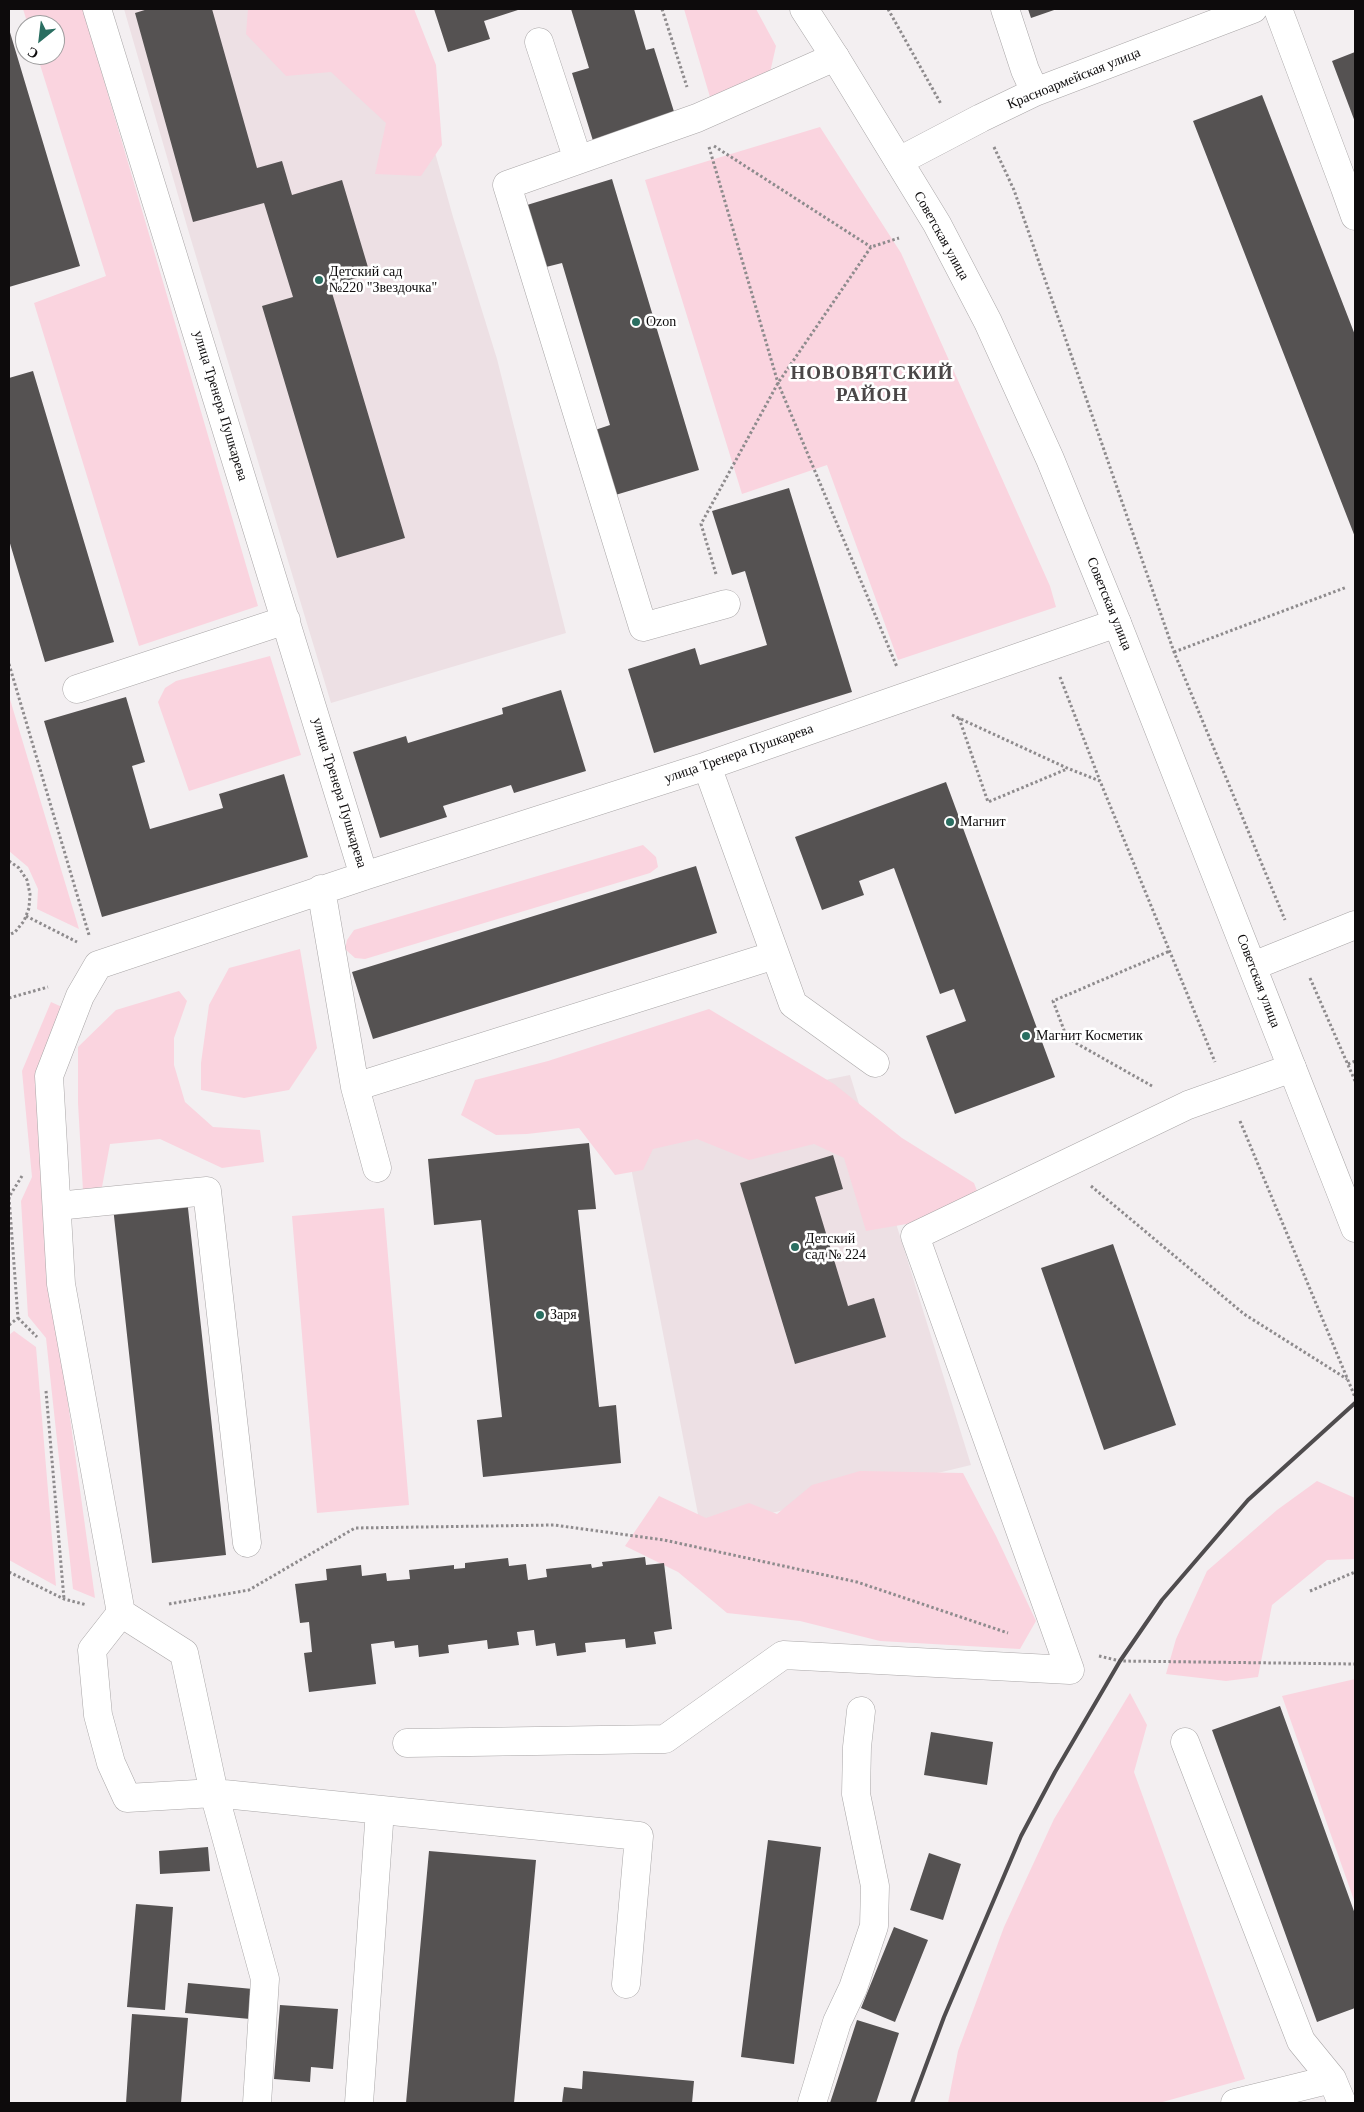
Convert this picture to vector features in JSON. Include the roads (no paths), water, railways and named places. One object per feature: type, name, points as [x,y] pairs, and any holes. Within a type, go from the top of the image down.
[{"type":"street","name":"улица Тренера Пушкарева","points":[[97,9],[364,876],[707,766],[1118,623]]},
{"type":"street","name":"Советская улица","points":[[804,9],[936,224],[988,322],[1050,458],[1118,623],[1355,1228]]},
{"type":"street","points":[[1005,9],[1025,70],[1035,92]]},
{"type":"street","name":"Красноармейская улица","points":[[899,161],[1035,92],[1253,9]]},
{"type":"street","points":[[1278,9],[1350,190],[1355,216]]},
{"type":"street","points":[[539,42],[578,160]]},
{"type":"street","points":[[726,604],[643,627],[507,185],[697,118],[835,57]]},
{"type":"street","points":[[77,688],[286,620]]},
{"type":"street","points":[[707,766],[793,1004],[875,1064]]},
{"type":"street","points":[[257,2103],[265,1979],[214,1794],[184,1653],[122,1613],[61,1284],[49,1076],[95,958],[364,876]]},
{"type":"street","points":[[321,889],[355,1087],[377,1168]]},
{"type":"street","points":[[1253,966],[1355,925]]},
{"type":"street","points":[[355,1087],[775,955]]},
{"type":"street","points":[[407,1743],[665,1739],[783,1655],[1070,1670],[915,1236],[1188,1106],[1292,1068]]},
{"type":"street","points":[[57,1206],[207,1191],[247,1543]]},
{"type":"street","points":[[122,1613],[92,1650],[98,1715],[111,1763],[127,1798],[214,1794],[639,1836],[626,1984]]},
{"type":"street","points":[[812,2103],[837,2022],[853,1988],[874,1926],[875,1886],[856,1794],[860,1711]]},
{"type":"street","points":[[1185,1742],[1301,2041],[1337,2091],[1236,2103]]},
{"type":"street","points":[[359,2103],[380,1810]]},
{"type":"railway","points":[[912,2103],[944,2017],[1021,1836],[1055,1772],[1120,1661],[1162,1600],[1248,1500],[1355,1403]]},
{"type":"place","name":"Детский сад №220 \"Звездочка\"","points":[[319,280]]},
{"type":"place","name":"Ozon","points":[[636,322]]},
{"type":"place","name":"Магнит","points":[[950,822]]},
{"type":"place","name":"Магнит Косметик","points":[[1026,1036]]},
{"type":"place","name":"Детский сад № 224","points":[[795,1247]]},
{"type":"place","name":"Заря","points":[[540,1315]]},
{"type":"district","name":"НОВОВЯТСКИЙ РАЙОН","points":[[872,385]]}]
